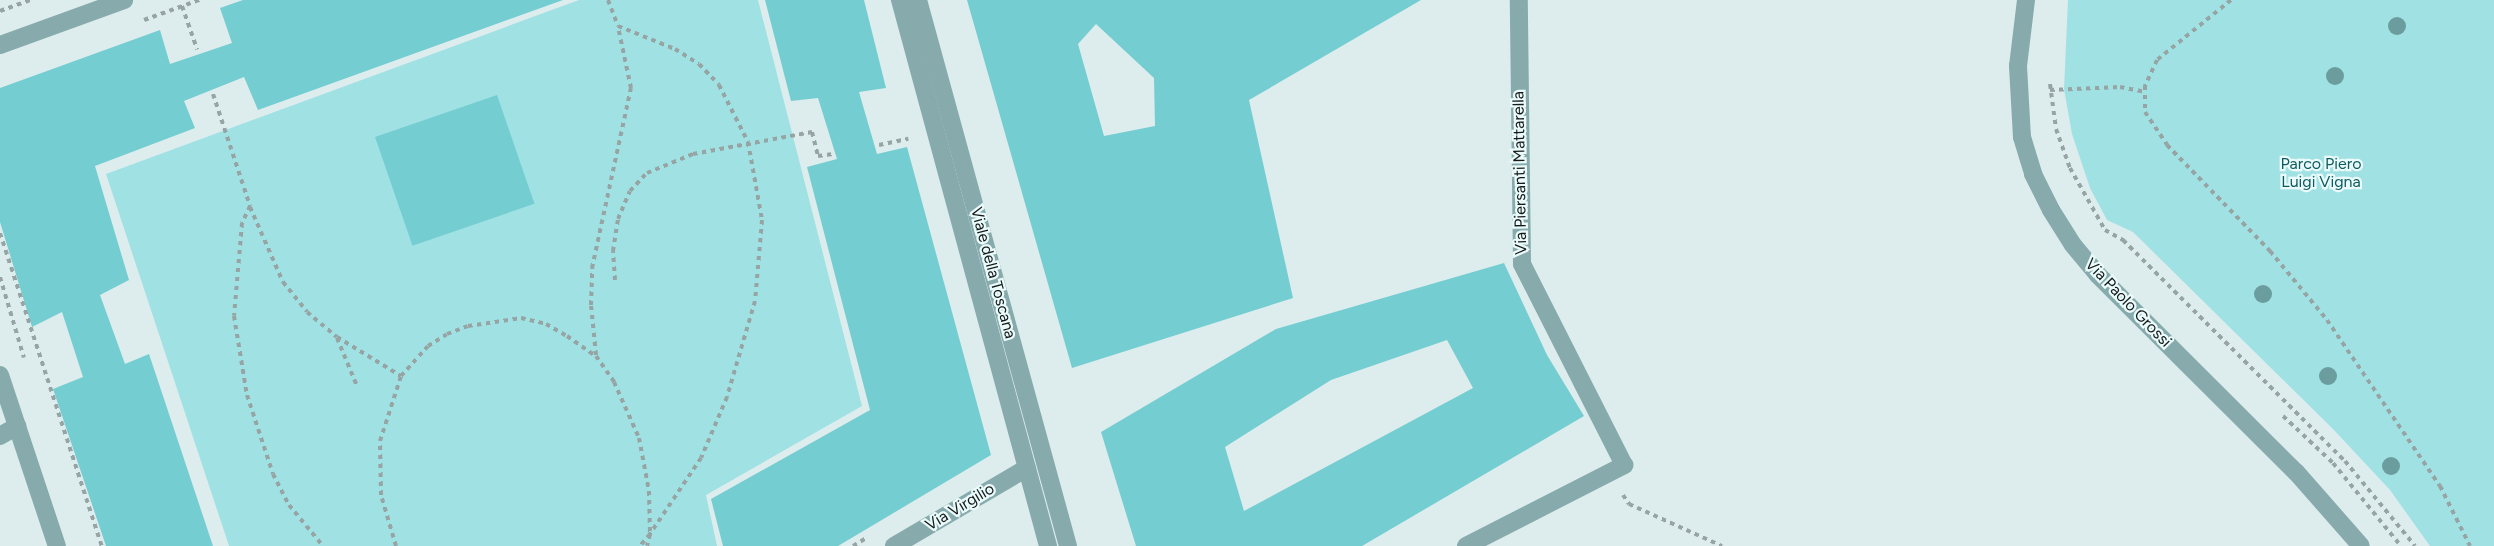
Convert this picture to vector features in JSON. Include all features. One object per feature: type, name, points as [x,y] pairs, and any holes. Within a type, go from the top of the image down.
[{"type":"street","points":[[0,45],[124,0]]},
{"type":"street","name":"Viale della Toscana","points":[[900,0],[1048,546]]},
{"type":"street","name":"Viale della Toscana","points":[[918,0],[1068,546]]},
{"type":"street","name":"Via Piersanti Mattarella","points":[[1519,0],[1522,264],[1616,469]]},
{"type":"street","name":"Via Paolo Grossi","points":[[2026,0],[2018,66],[2022,137],[2033,174],[2073,245],[2296,472],[2361,546]]},
{"type":"street","points":[[0,375],[57,546]]},
{"type":"street","points":[[0,436],[17,426]]},
{"type":"street","name":"Via Virgilio","points":[[894,546],[1027,468]]},
{"type":"street","points":[[1466,546],[1616,469]]},
{"type":"path","points":[[0,11],[30,0]]},
{"type":"path","points":[[197,49],[182,6],[199,0]]},
{"type":"path","points":[[596,356],[591,305],[592,268],[612,167],[630,107],[628,65],[608,0]]},
{"type":"path","points":[[2230,0],[2157,60],[2145,92],[2145,112],[2151,125],[2270,251],[2369,377],[2440,486],[2470,546]]},
{"type":"path","points":[[618,27],[645,34],[699,64],[719,85],[748,142],[762,220],[755,301],[745,341],[701,458],[640,546]]},
{"type":"path","points":[[2049,75],[2056,129],[2070,168],[2105,230],[2123,240],[2345,461],[2415,546]]},
{"type":"path","points":[[2040,92],[2120,87],[2145,92]]},
{"type":"path","points":[[213,94],[250,206],[283,282],[307,312],[337,337],[401,376]]},
{"type":"path","points":[[906,128],[912,151]]},
{"type":"path","points":[[615,280],[613,251],[618,219],[630,191],[647,173],[670,161],[748,142],[812,132],[818,156],[833,153]]},
{"type":"path","points":[[879,145],[909,139]]},
{"type":"path","points":[[250,206],[242,224],[234,316],[247,395],[273,474],[290,505],[323,546]]},
{"type":"path","points":[[0,233],[102,546]]},
{"type":"path","points":[[396,546],[381,495],[380,441],[401,376],[428,346],[447,334],[468,326],[521,318],[546,324],[596,356],[614,382],[639,438],[650,491],[650,534],[647,546]]},
{"type":"path","points":[[337,337],[357,386]]},
{"type":"path","points":[[2274,407],[2333,463],[2401,546]]},
{"type":"path","points":[[1616,469],[1629,504],[1722,546]]},
{"type":"path","points":[[853,546],[873,534]]},
{"type":"green space","points":[[579,0],[758,0],[862,406],[706,495],[717,546],[229,546],[106,174]]},
{"type":"green space","name":"Parco Piero Luigi Vigna","points":[[2068,0],[2494,0],[2494,546],[2430,546],[2390,490],[2333,429],[2133,232],[2107,220],[2090,188],[2072,134],[2064,89]]},
{"type":"building","points":[[243,0],[563,0],[258,110],[244,77],[184,101],[195,128],[95,166],[129,280],[100,295],[125,364],[149,354],[213,546],[106,546],[53,389],[83,377],[62,312],[32,327],[0,222],[0,88],[160,30],[170,64],[232,43],[220,8]]},
{"type":"building","points":[[765,0],[864,0],[886,88],[859,92],[877,154],[907,147],[991,455],[838,546],[723,546],[711,499],[870,410],[807,167],[837,159],[818,98],[791,101]]},
{"type":"building","points":[[967,0],[1421,0],[1249,100],[1293,298],[1072,368]],"holes":[[[1096,24],[1154,78],[1155,126],[1104,136],[1078,44]]]},
{"type":"building","points":[[497,95],[534,204],[412,246],[375,137]]},
{"type":"building","points":[[1504,263],[1547,355],[1584,416],[1362,546],[1136,546],[1101,432],[1276,329]],"holes":[[[1447,340],[1473,388],[1244,511],[1225,447],[1331,380]]]}]
